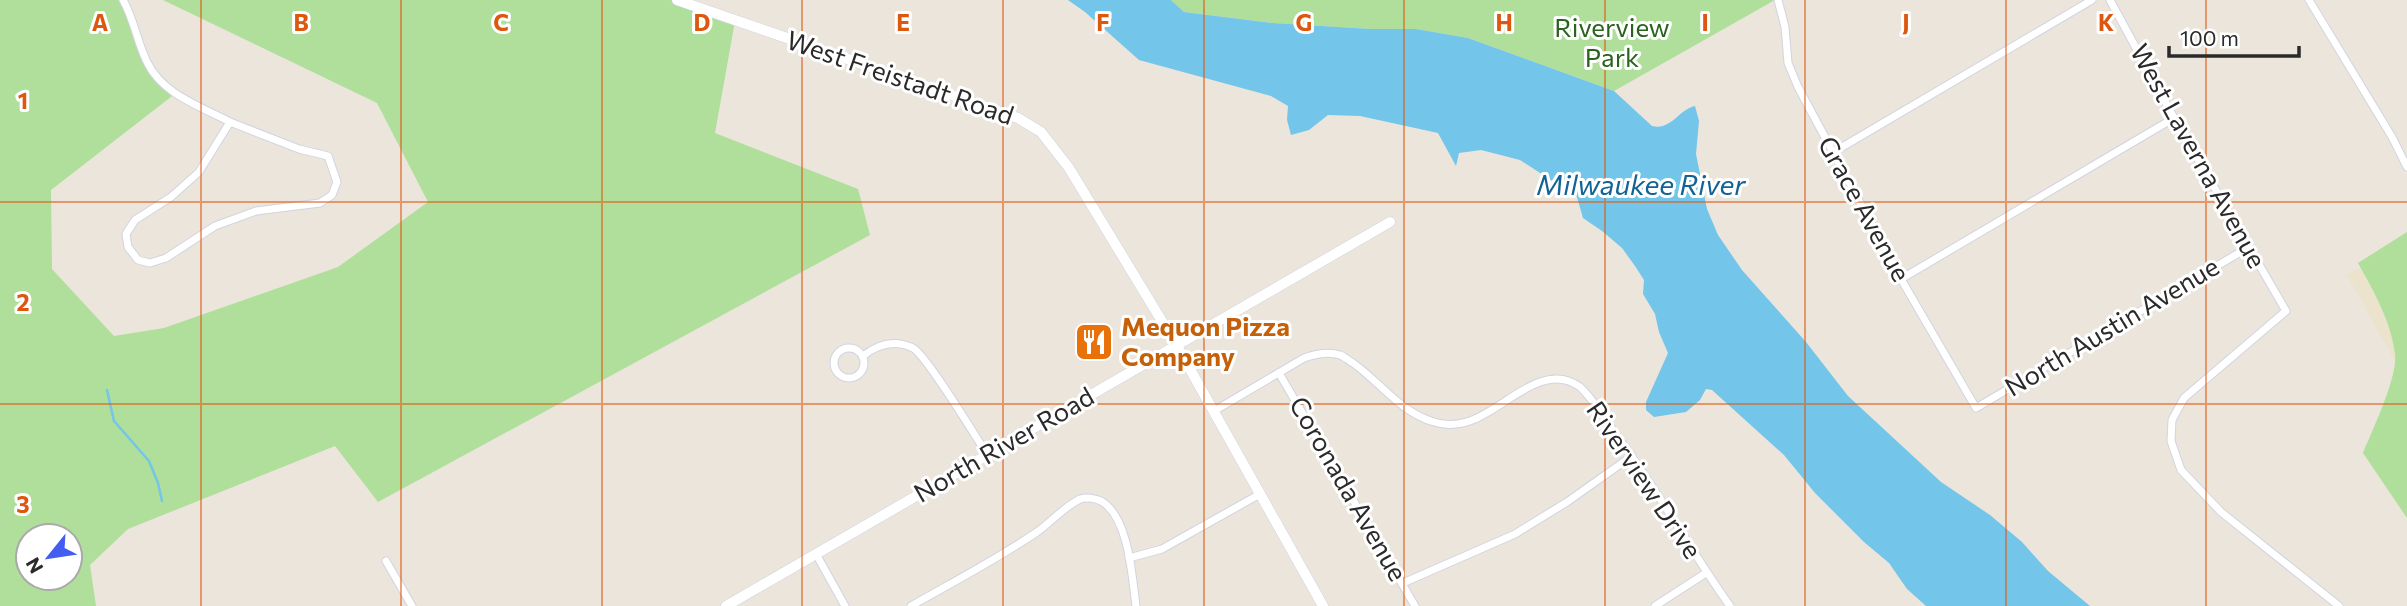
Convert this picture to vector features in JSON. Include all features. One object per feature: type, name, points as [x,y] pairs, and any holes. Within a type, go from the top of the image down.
[{"type":"street","points":[[123,0],[146,61],[166,88],[230,122],[299,149],[328,156],[337,182],[332,195],[320,203],[256,211],[215,226],[166,258],[150,263],[138,260],[128,247],[126,234],[135,220],[172,197],[199,172],[230,122]]},
{"type":"street","name":"West Freistadt Road","points":[[677,0],[1018,118],[1041,132],[1069,168],[1177,346],[1323,606]]},
{"type":"street","name":"Grace Avenue","points":[[1778,0],[1785,27],[1788,63],[1832,153],[1976,408]]},
{"type":"street","points":[[1832,153],[2092,0]]},
{"type":"street","name":"West Laverna Avenue","points":[[2110,0],[2174,118],[2286,311],[2184,398],[2172,419],[2171,441],[2174,455],[2181,470],[2221,512],[2339,606]]},
{"type":"street","points":[[2309,0],[2392,137],[2407,167]]},
{"type":"street","points":[[1901,279],[2174,118]]},
{"type":"street","name":"North River Road","points":[[726,606],[1390,222]]},
{"type":"street","name":"North Austin Avenue","points":[[1976,408],[2249,247]]},
{"type":"street","points":[[863,356],[876,346],[895,343],[915,349],[987,454]]},
{"type":"street","points":[[852,347],[863,356],[862,371],[853,378],[844,377],[834,368],[835,357],[841,349],[852,347]]},
{"type":"street","name":"Riverview Drive","points":[[1214,411],[1304,358],[1318,353],[1341,355],[1364,371],[1396,402],[1435,423],[1462,423],[1486,414],[1539,382],[1553,378],[1568,380],[1588,397],[1632,456],[1730,606]]},
{"type":"street","name":"Coronada Avenue","points":[[1279,373],[1415,606]]},
{"type":"street","points":[[1403,583],[1515,534],[1567,502],[1632,456]]},
{"type":"street","points":[[1129,558],[1162,549],[1260,494]]},
{"type":"street","points":[[911,606],[1036,533],[1072,505],[1087,498],[1102,501],[1120,526],[1129,558],[1136,606]]},
{"type":"street","points":[[816,554],[845,606]]},
{"type":"street","points":[[386,561],[412,606]]},
{"type":"street","points":[[1654,606],[1706,573]]},
{"type":"shaded area","points":[[2407,241],[2407,383],[2347,275]]},
{"type":"green space","points":[[0,0],[123,0],[146,61],[176,93],[51,190],[52,269],[114,336],[164,328],[338,267],[428,202],[377,103],[163,0],[678,0],[735,21],[715,133],[858,189],[870,235],[378,502],[335,446],[128,529],[90,565],[96,606],[0,606]]},
{"type":"green space","name":"Riverview Park","points":[[1171,0],[1775,0],[1614,91],[1468,38],[1416,29],[1273,23],[1184,12]]},
{"type":"green space","points":[[2407,232],[2407,518],[2363,453],[2389,390],[2395,354],[2386,318],[2358,263]]},
{"type":"water","name":"Milwaukee River","points":[[1068,0],[1171,0],[1184,12],[1273,23],[1416,29],[1468,38],[1614,91],[1652,126],[1659,127],[1670,123],[1695,106],[1699,121],[1696,154],[1707,209],[1718,235],[1742,270],[1806,342],[1848,396],[1941,482],[1990,515],[2022,542],[2048,571],[2090,606],[1926,606],[1907,589],[1889,563],[1815,493],[1784,455],[1712,390],[1706,389],[1700,400],[1686,412],[1654,417],[1646,410],[1646,402],[1668,353],[1655,314],[1643,294],[1644,280],[1622,248],[1583,218],[1577,197],[1520,160],[1481,150],[1459,153],[1456,166],[1438,133],[1360,116],[1328,115],[1309,130],[1291,135],[1287,120],[1288,106],[1271,96],[1139,60]]},
{"type":"waterway","points":[[107,390],[114,421],[149,461],[162,501]]},
{"type":"place","name":"Mequon Pizza Company","points":[[1094,342]]}]
